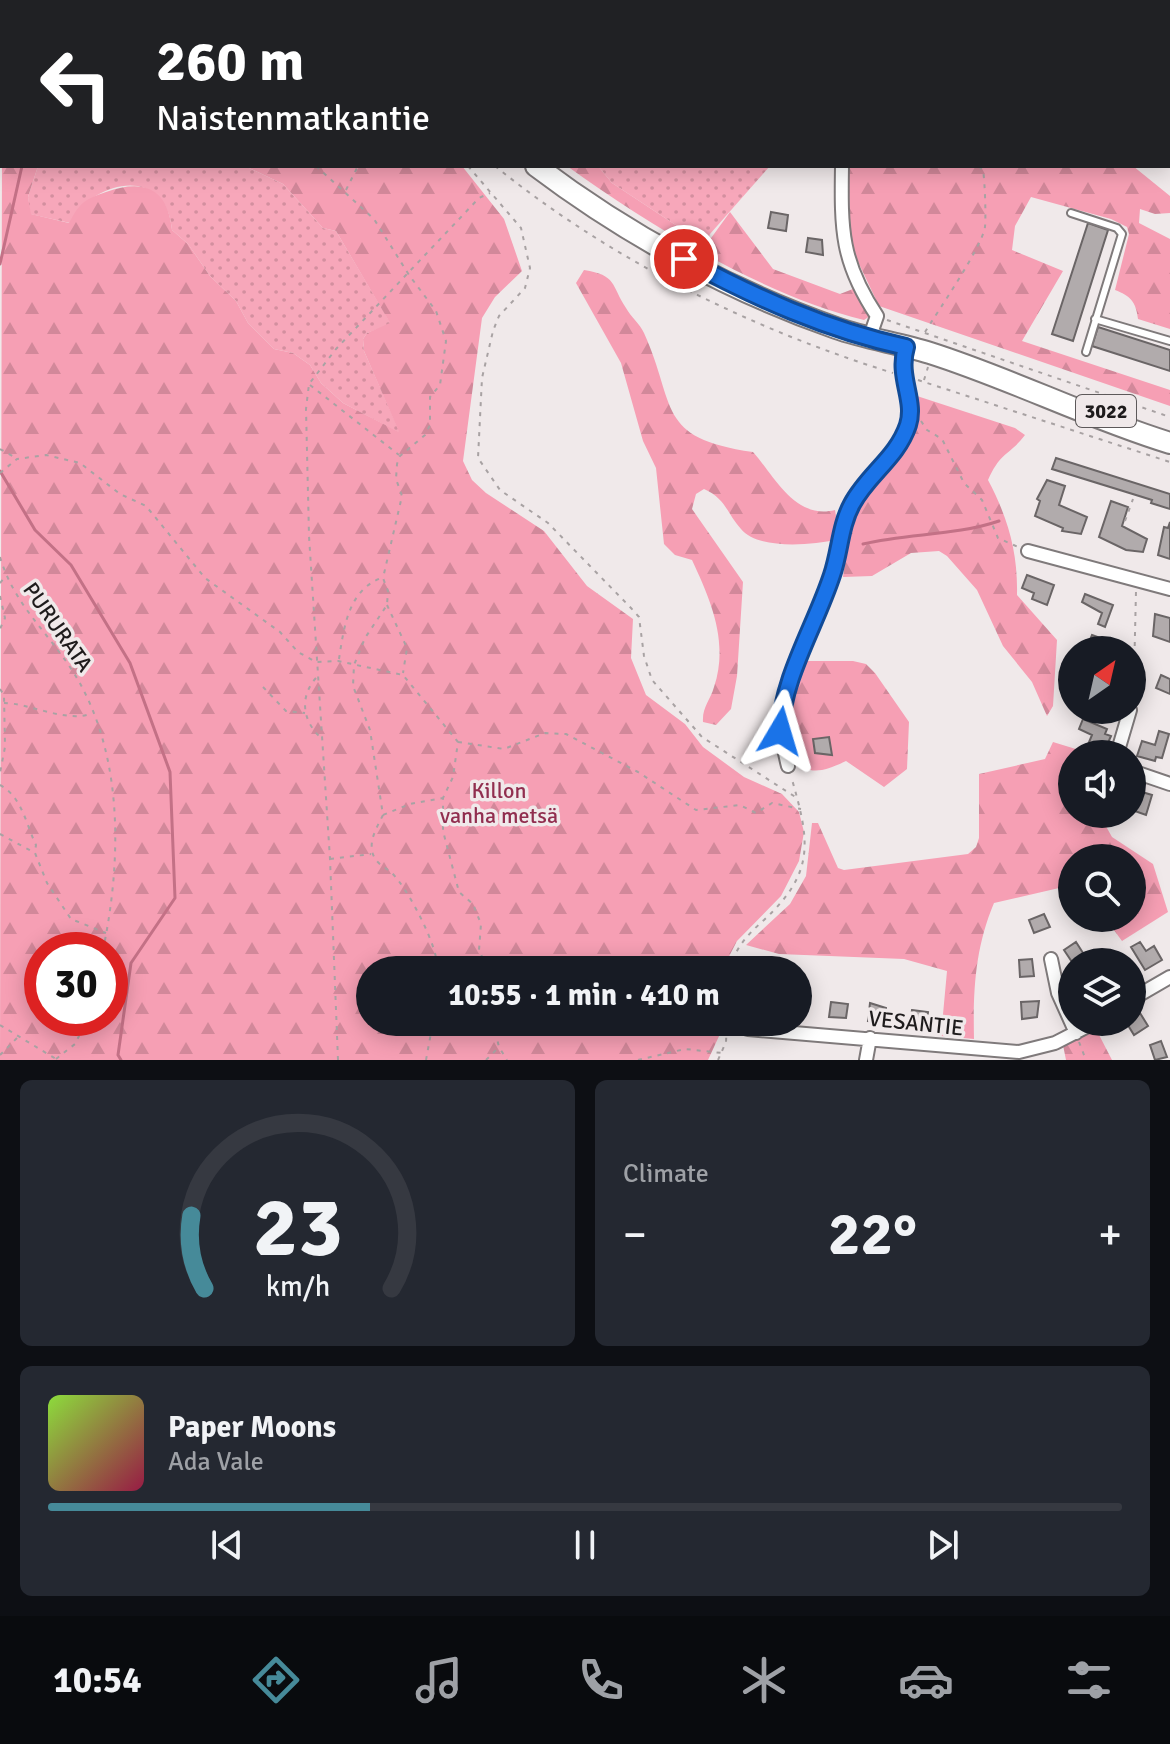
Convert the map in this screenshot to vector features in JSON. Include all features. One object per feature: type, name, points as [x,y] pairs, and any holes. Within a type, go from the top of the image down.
[{"type":"main road","name":"3022","points":[[539,168],[616,221],[708,272],[802,316],[1040,395],[1170,430]]},
{"type":"main road","name":"3022","points":[[1040,395],[1170,443]]},
{"type":"street","points":[[842,168],[844,250],[855,280],[877,316],[869,339]]},
{"type":"street","points":[[788,766],[780,731],[784,697],[828,587],[847,514],[861,489],[899,445],[910,421],[902,376],[904,351]]},
{"type":"street","points":[[1028,551],[1170,589]]},
{"type":"street","points":[[1146,776],[1170,784]]},
{"type":"street","points":[[1051,959],[1058,993]]},
{"type":"street","points":[[1146,991],[1170,977]]},
{"type":"street","name":"VESANTIE","points":[[812,1034],[1018,1056],[1070,1036]]},
{"type":"street","points":[[866,1060],[870,1038]]},
{"type":"lane","points":[[1071,213],[1117,228],[1122,234],[1086,352]]},
{"type":"lane","points":[[1095,319],[1170,341]]},
{"type":"path","points":[[318,168],[374,219],[436,311],[446,341],[440,385],[430,397],[430,425],[425,435],[400,456],[396,479],[402,496],[383,578],[388,591],[387,605],[407,648],[403,675]]},
{"type":"path","points":[[346,191],[357,168]]},
{"type":"path","points":[[470,168],[521,228],[530,268],[525,288],[499,316],[489,346],[477,442],[482,468],[500,490],[548,523],[639,617],[644,656],[652,680],[702,737],[797,798]]},
{"type":"path","points":[[924,333],[972,257],[985,228],[982,211],[986,189],[980,168]]},
{"type":"path","points":[[338,1060],[330,859],[319,736],[306,396],[309,384],[336,349],[479,198],[490,193]]},
{"type":"path","points":[[877,316],[1170,417]]},
{"type":"path","points":[[309,384],[400,456]]},
{"type":"path","points":[[909,403],[927,430],[942,439],[964,483],[982,500],[998,538],[1028,551]]},
{"type":"path","points":[[0,449],[17,459]]},
{"type":"path","points":[[0,473],[17,459],[46,455],[80,463],[120,494],[146,506],[205,578],[280,632],[298,652],[316,662],[338,661],[403,675],[458,742],[504,749],[545,733],[566,734],[638,772],[696,810],[740,805],[756,813],[772,803],[801,809]]},
{"type":"path","points":[[1125,521],[1133,499]]},
{"type":"path","name":"PURURATA","points":[[0,557],[10,588],[74,672],[93,712],[115,796],[106,932]]},
{"type":"path","points":[[0,583],[6,576]]},
{"type":"path","points":[[338,661],[346,617],[365,584],[383,578]]},
{"type":"path","points":[[1135,636],[1137,582]]},
{"type":"path","points":[[0,596],[5,618],[0,629]]},
{"type":"path","points":[[387,605],[365,638],[354,665],[353,686],[370,730],[383,815],[371,840],[373,854],[381,867],[392,873],[417,912],[435,956]]},
{"type":"path","points":[[317,677],[308,688],[306,713],[307,721],[319,736]]},
{"type":"path","points":[[263,687],[286,711],[306,713]]},
{"type":"path","points":[[0,689],[4,703],[5,747],[0,773]]},
{"type":"path","points":[[4,703],[22,703],[38,712],[84,717],[93,712]]},
{"type":"path","points":[[458,742],[453,777],[443,798],[447,856],[459,892],[473,904],[481,924],[479,950],[482,956]]},
{"type":"path","points":[[736,956],[742,943],[784,902],[803,869],[806,829],[788,766]]},
{"type":"path","points":[[0,785],[11,791],[19,803],[47,883],[71,919],[104,932]]},
{"type":"path","points":[[383,815],[410,804],[443,798]]},
{"type":"path","points":[[0,834],[35,853]]},
{"type":"path","points":[[330,859],[373,854]]},
{"type":"path","points":[[0,1025],[56,1060],[75,1044],[79,1036]]},
{"type":"path","points":[[426,1060],[430,1036]]},
{"type":"path","points":[[496,1036],[507,1060]]},
{"type":"path","points":[[718,1060],[725,1036]]},
{"type":"path","points":[[1077,1036],[1086,1060]]},
{"type":"path","points":[[0,1055],[19,1037]]},
{"type":"path","points":[[486,1060],[499,1047]]},
{"type":"path","points":[[638,1060],[685,1049],[722,1053]]},
{"type":"shaded area","points":[[37,168],[249,168],[283,184],[323,228],[336,231],[391,324],[367,333],[363,339],[364,351],[400,433],[343,403],[321,383],[310,365],[293,353],[274,349],[248,323],[236,301],[210,276],[188,244],[172,230],[167,209],[157,195],[143,187],[111,189],[81,208],[70,223],[30,214],[28,197]]},
{"type":"shaded area","points":[[600,168],[768,168],[710,234],[706,245],[612,183]]},
{"type":"green space","name":"Killon vanha metsä","points":[[2,168],[37,168],[28,197],[31,214],[69,223],[82,204],[99,194],[132,186],[152,190],[165,205],[172,230],[188,244],[210,276],[236,301],[248,323],[274,349],[293,353],[310,365],[321,383],[343,403],[399,432],[364,351],[363,339],[367,333],[390,323],[336,231],[323,228],[283,184],[249,168],[464,168],[504,219],[522,271],[495,297],[482,318],[463,461],[472,480],[486,493],[544,531],[587,586],[633,619],[631,658],[646,695],[685,724],[703,747],[744,777],[782,794],[799,812],[804,832],[799,861],[781,896],[737,941],[729,956],[356,956],[356,1036],[719,1036],[708,1060],[0,1060]]},
{"type":"green space","points":[[570,168],[600,168],[612,183],[706,245],[730,212],[773,269],[840,294],[858,287],[870,316],[864,320],[787,294],[709,256]]},
{"type":"green space","points":[[848,168],[1135,168],[1170,196],[1170,213],[1155,214],[1140,209],[1139,223],[1170,239],[1170,329],[1138,319],[1131,300],[1115,290],[1129,234],[1127,227],[1111,219],[1031,197],[1015,226],[1012,250],[1063,271],[1022,341],[1170,390],[1170,406],[879,306],[851,247]]},
{"type":"green space","points":[[584,270],[608,278],[615,287],[642,330],[667,399],[684,427],[699,438],[753,452],[797,503],[808,509],[835,510],[839,534],[836,540],[772,543],[749,536],[711,493],[704,489],[696,494],[692,509],[743,582],[737,676],[731,709],[716,725],[703,722],[718,670],[720,654],[716,622],[692,560],[675,555],[664,544],[656,468],[643,441],[621,363],[576,283]]},
{"type":"green space","points":[[917,396],[1015,428],[1025,435],[1001,459],[988,480],[1010,536],[1016,564],[1017,595],[1057,640],[1053,706],[1047,716],[1032,682],[1003,646],[977,590],[947,556],[939,551],[911,553],[872,576],[843,577],[850,524],[860,503],[909,441]]},
{"type":"green space","points":[[802,661],[853,661],[866,664],[875,673],[909,722],[907,769],[884,787],[846,761],[829,768],[809,770],[787,759],[783,719]]},
{"type":"green space","points":[[1053,742],[1058,744],[1058,828],[1107,828],[1112,837],[1123,844],[1058,844],[1058,888],[994,903],[976,970],[974,1039],[941,1036],[947,971],[904,959],[779,954],[746,945],[790,904],[806,876],[812,823],[818,823],[838,868],[844,870],[968,854],[976,847],[979,838],[979,774],[1045,759]]},
{"type":"green space","points":[[1146,859],[1153,864],[1168,912],[1146,926]]},
{"type":"green space","points":[[1115,932],[1136,932],[1122,941]]},
{"type":"green space","points":[[1082,1036],[1100,1036],[1112,1060],[1066,1060],[1063,1045]]},
{"type":"building","points":[[771,212],[788,215],[786,231],[768,228]]},
{"type":"building","points":[[1088,223],[1108,230],[1073,341],[1052,334]]},
{"type":"building","points":[[808,238],[822,240],[823,255],[806,252]]},
{"type":"building","points":[[1098,327],[1170,350],[1170,371],[1092,346]]},
{"type":"building","points":[[1056,458],[1170,494],[1170,509],[1151,503],[1152,500],[1052,469]]},
{"type":"building","points":[[1047,480],[1065,486],[1059,505],[1087,517],[1081,534],[1062,531],[1063,528],[1035,516],[1040,501],[1037,499]]},
{"type":"building","points":[[1111,501],[1128,507],[1122,526],[1147,539],[1143,552],[1126,550],[1099,537]]},
{"type":"building","points":[[1170,522],[1170,559],[1158,555],[1164,527],[1168,528]]},
{"type":"building","points":[[1027,575],[1054,585],[1047,605],[1032,599],[1034,593],[1022,588]]},
{"type":"building","points":[[1085,594],[1113,605],[1105,627],[1098,624],[1102,613],[1082,602]]},
{"type":"building","points":[[1155,614],[1170,618],[1170,642],[1153,636]]},
{"type":"building","points":[[1161,675],[1170,679],[1170,694],[1156,688]]},
{"type":"building","points":[[1081,724],[1095,724],[1107,729],[1105,734],[1111,736],[1109,740],[1090,740],[1092,735],[1079,729]]},
{"type":"building","points":[[1159,731],[1169,734],[1162,758],[1156,757],[1155,761],[1146,758],[1146,742],[1155,745]]},
{"type":"building","points":[[829,737],[832,755],[815,753],[813,739]]},
{"type":"building","points":[[1146,793],[1152,795],[1146,815]]},
{"type":"building","points":[[1044,914],[1050,927],[1034,933],[1029,920]]},
{"type":"building","points":[[1140,942],[1144,948],[1132,948]]},
{"type":"building","points":[[1154,946],[1162,960],[1146,969],[1146,951]]},
{"type":"building","points":[[1032,959],[1034,976],[1020,977],[1019,960]]},
{"type":"building","points":[[1039,1001],[1037,1017],[1022,1019],[1021,1002]]},
{"type":"building","points":[[831,1002],[848,1004],[846,1018],[829,1017]]},
{"type":"building","points":[[870,1003],[886,1008],[885,1022],[868,1021]]},
{"type":"building","points":[[912,1010],[928,1012],[926,1027],[910,1025]]},
{"type":"building","points":[[1161,1041],[1167,1057],[1155,1060],[1150,1045]]},
{"type":"waterway","points":[[0,264],[22,168]]},
{"type":"waterway","points":[[0,471],[35,530],[71,565],[130,663],[170,772],[175,898],[131,963],[118,1055],[121,1060]]},
{"type":"waterway","points":[[863,544],[999,521]]},
{"type":"route","points":[[684,259],[802,316],[869,339],[906,347],[902,376],[910,421],[892,457],[861,489],[847,514],[837,561],[784,697],[780,731]]}]
